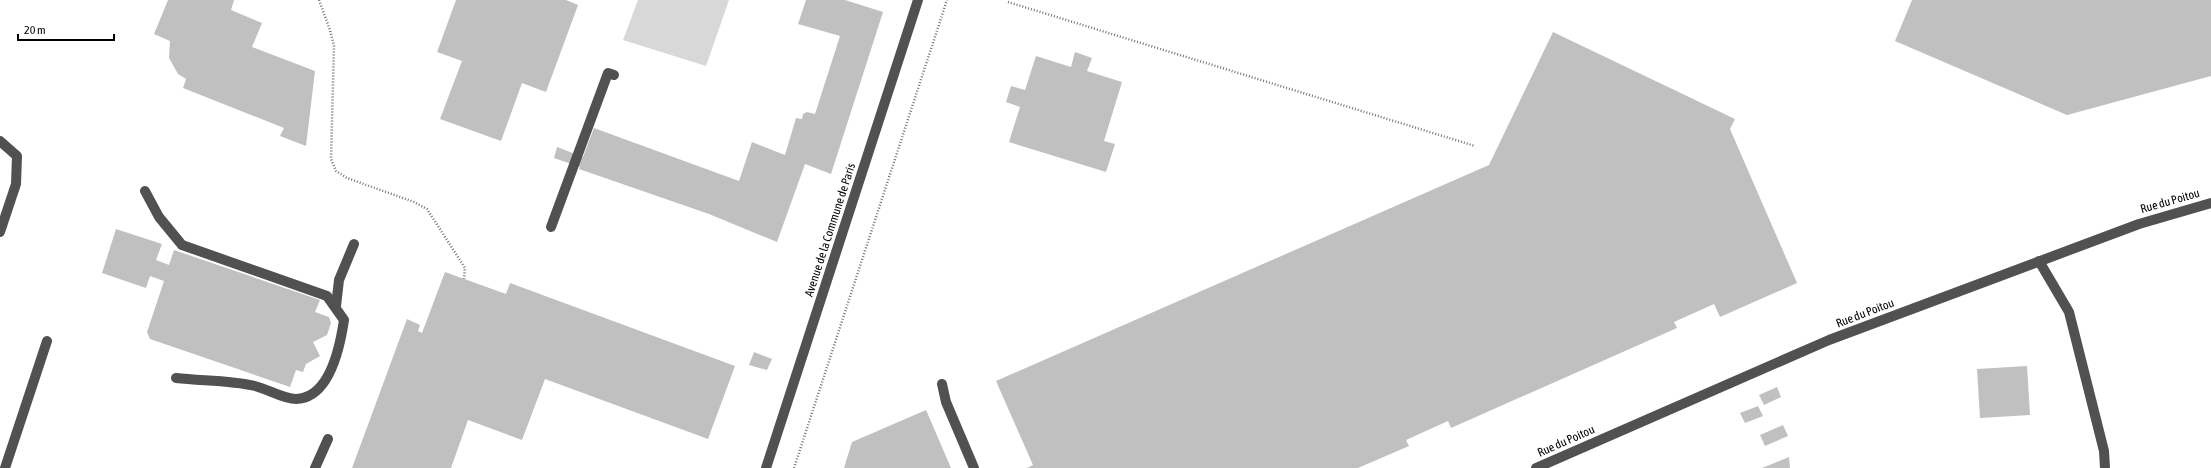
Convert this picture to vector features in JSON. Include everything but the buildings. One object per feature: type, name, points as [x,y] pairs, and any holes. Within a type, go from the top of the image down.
[{"type":"street","name":"Avenue de la Commune de Paris","points":[[766,468],[918,0]]},
{"type":"street","points":[[551,227],[608,73],[614,75]]},
{"type":"street","points":[[0,142],[17,156],[16,184],[0,232]]},
{"type":"street","points":[[145,191],[159,217],[182,245],[327,296],[336,306],[344,320],[341,340],[325,382],[310,396],[295,399],[254,386],[176,378]]},
{"type":"street","name":"Rue du Poitou","points":[[1536,468],[1828,340],[2139,224],[2211,203]]},
{"type":"street","points":[[336,306],[339,280],[354,244]]},
{"type":"street","points":[[2039,261],[2069,312],[2104,451],[2105,468]]},
{"type":"street","points":[[5,468],[47,340]]},
{"type":"street","points":[[942,384],[946,402],[974,468]]},
{"type":"street","points":[[315,468],[328,439]]},
{"type":"path","points":[[319,0],[334,46],[331,159],[336,171],[347,178],[414,202],[427,209],[465,268],[464,279]]},
{"type":"path","points":[[794,468],[947,0]]},
{"type":"path","points":[[1008,2],[1475,146]]},
{"type":"shaded area","points":[[638,0],[729,0],[706,66],[623,40]]}]
